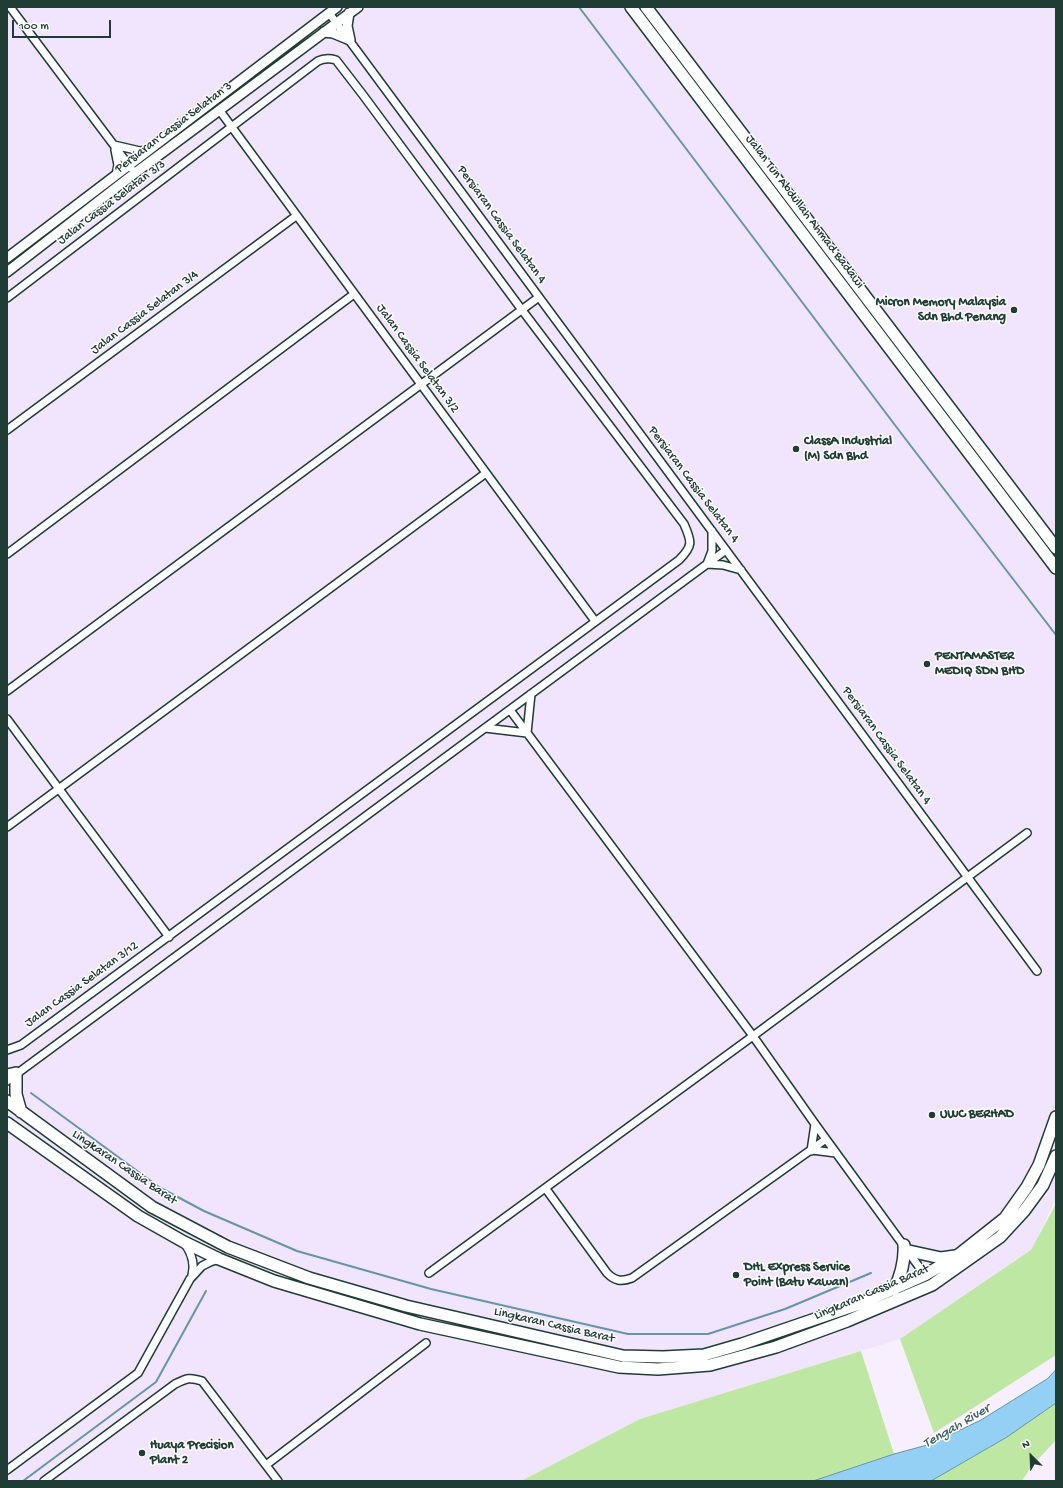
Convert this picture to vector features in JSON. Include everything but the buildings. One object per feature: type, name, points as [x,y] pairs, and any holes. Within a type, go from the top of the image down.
[{"type":"main road","name":"Jalan Tun Abdullah Ahmad Badawi","points":[[632,7],[1056,568]]},
{"type":"main road","name":"Jalan Tun Abdullah Ahmad Badawi","points":[[646,7],[1056,548]]},
{"type":"main road","points":[[1028,530],[1032,533],[1035,532],[1039,530],[1039,526]]},
{"type":"main road","points":[[12,1074],[21,1113]]},
{"type":"main road","name":"Lingkaran Cassia Barat","points":[[7,1101],[21,1113],[152,1207],[228,1247],[309,1278],[406,1306],[623,1356],[663,1357],[704,1354],[742,1344],[862,1303],[925,1275],[957,1256],[1005,1218],[1027,1187],[1039,1165],[1056,1117]]},
{"type":"main road","name":"Lingkaran Cassia Barat","points":[[7,1123],[138,1216],[184,1242],[219,1259],[274,1281],[420,1324],[619,1367],[658,1369],[710,1365],[783,1344],[847,1321],[932,1285],[1000,1237],[1024,1211],[1043,1185],[1056,1156]]},
{"type":"main road","points":[[894,1290],[901,1275],[906,1248],[940,1258],[957,1256]]},
{"type":"street","points":[[10,7],[135,173]]},
{"type":"street","name":"Persiaran Cassia Selatan 3","points":[[7,258],[337,7]]},
{"type":"street","name":"Persiaran Cassia Selatan 3","points":[[7,272],[135,173],[358,7]]},
{"type":"street","name":"Persiaran Cassia Selatan 4","points":[[329,13],[1037,971]]},
{"type":"street","points":[[349,13],[347,26],[350,40]]},
{"type":"street","points":[[324,32],[333,33],[350,40]]},
{"type":"street","name":"Jalan Cassia Selatan 3/3","points":[[7,298],[318,61],[324,58],[330,58],[336,60],[363,95],[522,310]]},
{"type":"street","name":"Jalan Cassia Selatan 3/2","points":[[220,111],[595,621]]},
{"type":"street","points":[[114,145],[140,151],[149,150]]},
{"type":"street","points":[[114,145],[117,161],[116,175]]},
{"type":"street","name":"Jalan Cassia Selatan 3/4","points":[[7,430],[296,216]]},
{"type":"street","points":[[7,554],[354,294]]},
{"type":"street","points":[[7,691],[539,297]]},
{"type":"street","name":"Jalan Cassia Selatan 3/12","points":[[7,1050],[21,1044],[169,937],[679,560],[688,551],[691,539],[684,524],[522,310]]},
{"type":"street","points":[[7,827],[486,473]]},
{"type":"street","points":[[707,564],[712,550],[712,530]]},
{"type":"street","points":[[7,1081],[12,1074],[726,550]]},
{"type":"street","points":[[707,564],[723,565],[741,570]]},
{"type":"street","points":[[527,733],[531,694]]},
{"type":"street","points":[[510,710],[753,1036],[925,1275]]},
{"type":"street","points":[[7,719],[169,937]]},
{"type":"street","points":[[485,728],[527,733]]},
{"type":"street","points":[[429,1273],[546,1189],[1027,833]]},
{"type":"street","points":[[812,1150],[815,1124]]},
{"type":"street","points":[[546,1189],[607,1273],[612,1278],[624,1281],[632,1278],[826,1139]]},
{"type":"street","points":[[812,1150],[836,1153]]},
{"type":"street","points":[[7,1470],[138,1373],[190,1279],[193,1270],[193,1260],[190,1250],[184,1242]]},
{"type":"street","points":[[190,1279],[202,1266],[219,1259]]},
{"type":"street","points":[[266,1465],[426,1343]]},
{"type":"street","points":[[44,1481],[175,1384],[192,1378],[202,1381],[278,1481]]},
{"type":"shaded area","points":[[7,7],[1056,7],[1056,1197],[1032,1250],[900,1339],[640,1419],[521,1481],[7,1481]]},
{"type":"green space","points":[[1056,1204],[1056,1355],[934,1433],[900,1339],[1031,1250]]},
{"type":"green space","points":[[861,1351],[894,1454],[813,1481],[521,1481],[640,1419]]},
{"type":"green space","points":[[1056,1403],[1056,1440],[1031,1467],[1022,1481],[931,1481],[1007,1437]]},
{"type":"water","points":[[1056,1370],[1056,1403],[1007,1437],[931,1481],[813,1481],[894,1454],[931,1444],[981,1420],[1047,1379]]},
{"type":"waterway","points":[[579,7],[904,437],[1056,635]]},
{"type":"waterway","points":[[31,1093],[159,1187],[204,1211],[297,1251],[431,1289],[628,1334],[708,1334],[785,1309],[871,1273]]},
{"type":"waterway","points":[[23,1481],[156,1382],[206,1291]]},
{"type":"place","name":"Micron Memory Malaysia Sdn Bhd Penang","points":[[1014,310]]},
{"type":"place","name":"ClassA Industrial (M) Sdn Bhd","points":[[796,449]]},
{"type":"place","name":"PENTAMASTER MEDIQ SDN BHD","points":[[927,664]]},
{"type":"place","name":"UWC BERHAD","points":[[932,1115]]},
{"type":"place","name":"DHL Express Service Point (Batu Kawan)","points":[[736,1275]]},
{"type":"place","name":"Huaya Precision Plant 2","points":[[142,1453]]},
{"type":"water label","name":"Tengah River","points":[[957,1427]]}]
